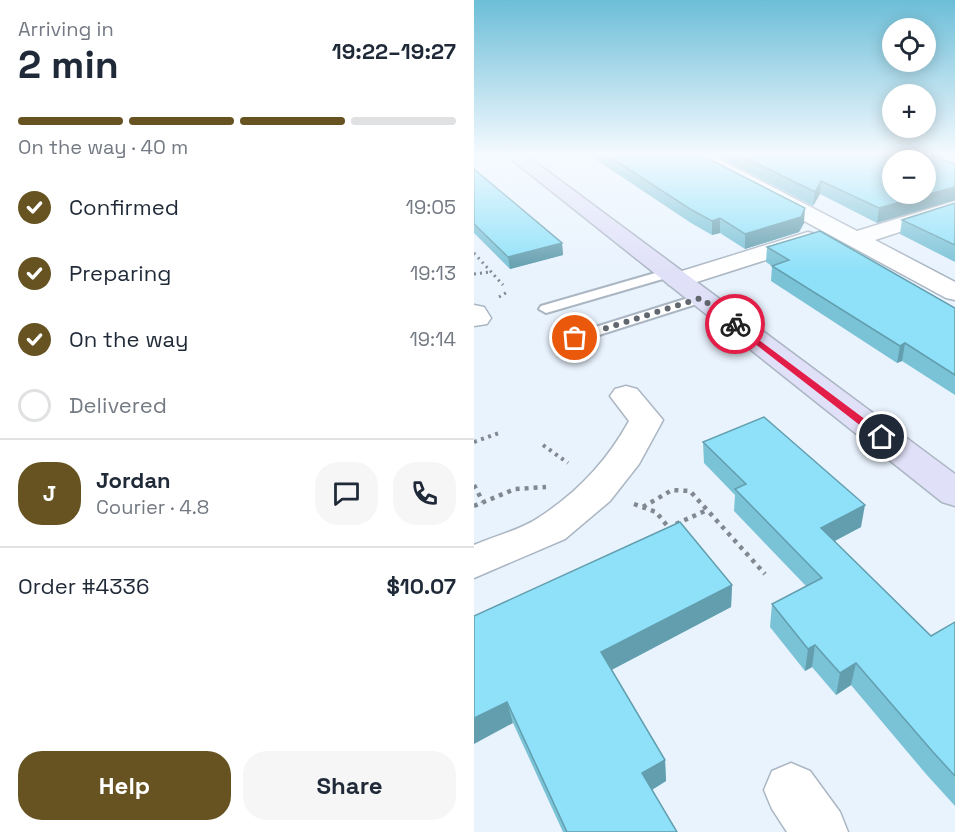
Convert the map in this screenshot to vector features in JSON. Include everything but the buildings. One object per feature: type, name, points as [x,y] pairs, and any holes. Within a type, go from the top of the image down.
[{"type":"street","points":[[566,194],[955,493]]},
{"type":"street","points":[[770,194],[955,292]]},
{"type":"street","points":[[674,276],[955,207]]},
{"type":"street","points":[[474,562],[551,529],[597,492],[627,456],[646,420],[626,396]]},
{"type":"lane","points":[[546,309],[674,276]]},
{"type":"lane","points":[[575,338],[701,298]]},
{"type":"path","points":[[474,253],[504,285]]},
{"type":"path","points":[[474,274],[491,272]]},
{"type":"path","points":[[474,442],[502,432]]},
{"type":"path","points":[[543,445],[568,463]]},
{"type":"path","points":[[474,506],[515,489],[550,486]]},
{"type":"path","points":[[474,487],[483,502]]},
{"type":"path","points":[[643,507],[650,501],[683,488],[707,510],[765,574]]},
{"type":"path","points":[[633,504],[656,512],[669,528]]},
{"type":"path","points":[[658,532],[707,510]]},
{"type":"way so far","points":[[575,338],[701,298],[735,324]]},
{"type":"route","points":[[735,324],[882,437]]}]
